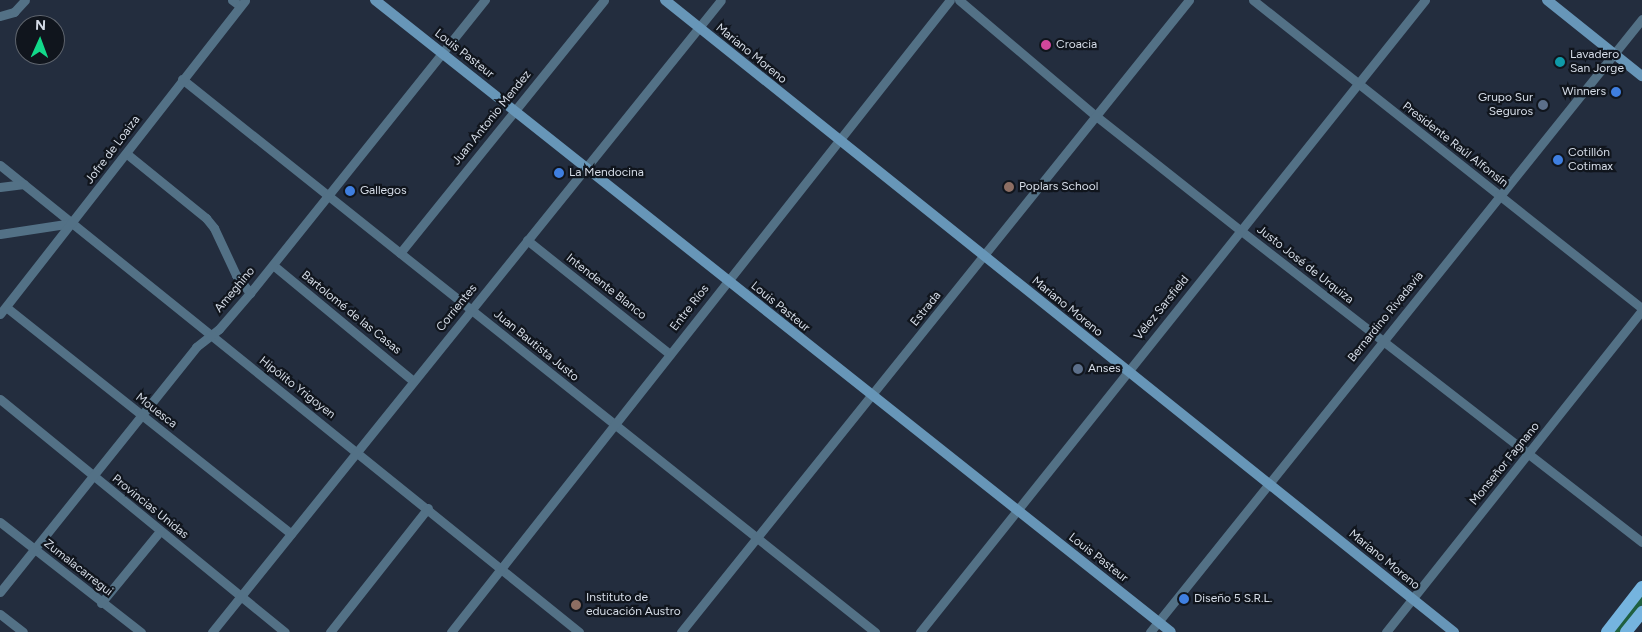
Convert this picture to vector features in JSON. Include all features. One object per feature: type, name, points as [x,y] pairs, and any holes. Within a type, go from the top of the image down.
[{"type":"main road","points":[[1607,632],[1642,588]]},
{"type":"main road","points":[[1626,632],[1642,612]]},
{"type":"street","points":[[0,16],[18,9],[25,0]]},
{"type":"street","points":[[232,0],[242,3]]},
{"type":"street","name":"Louis Pasteur","points":[[375,0],[1171,632]]},
{"type":"street","name":"Ameghino","points":[[0,592],[196,347],[210,336],[250,294],[484,0]]},
{"type":"street","name":"Juan Antonio Mendez","points":[[400,253],[604,0]]},
{"type":"street","name":"Mariano Moreno","points":[[665,0],[1454,632]]},
{"type":"street","name":"Corrientes","points":[[212,632],[721,0]]},
{"type":"street","name":"Entre Ríos","points":[[451,632],[950,0]]},
{"type":"street","name":"Justo José de Urquiza","points":[[960,0],[1096,116],[1642,542]]},
{"type":"street","name":"Estrada","points":[[681,632],[756,536],[872,396],[1189,0]]},
{"type":"street","name":"Presidente Raúl Alfonsín","points":[[1253,0],[1642,309]]},
{"type":"street","name":"Vélez Sarsfield","points":[[920,632],[1425,0]]},
{"type":"street","points":[[1548,0],[1642,76]]},
{"type":"street","name":"Jofre de Loaiza","points":[[3,310],[127,154],[182,79],[242,3]]},
{"type":"street","name":"Bernardino Rivadavia","points":[[1150,632],[1642,19]]},
{"type":"street","name":"Juan Bautista Justo","points":[[182,79],[875,632]]},
{"type":"street","points":[[127,154],[206,218],[214,228],[236,275],[250,294]]},
{"type":"street","name":"Hipólito Yrigoyen","points":[[0,165],[210,336],[428,508],[579,632]]},
{"type":"street","points":[[0,187],[24,184]]},
{"type":"street","points":[[0,234],[72,223]]},
{"type":"street","name":"Intendente Blanco","points":[[527,240],[670,354]]},
{"type":"street","name":"Bartolomé de las Casas","points":[[273,265],[414,381]]},
{"type":"street","name":"Monseñor Fagnano","points":[[1386,632],[1530,453],[1642,309]]},
{"type":"street","name":"Mouesca","points":[[3,310],[142,416],[291,534]]},
{"type":"street","name":"Provincias Unidas","points":[[0,399],[285,632]]},
{"type":"street","points":[[330,632],[428,508]]},
{"type":"street","name":"Zumalacarregui","points":[[0,522],[141,632]]},
{"type":"street","points":[[102,603],[160,531]]},
{"type":"street","points":[[0,614],[23,632]]},
{"type":"green space","points":[[1642,593],[1642,605],[1621,632],[1611,632]]},
{"type":"place","name":"Croacia","points":[[1046,45]]},
{"type":"place","name":"Lavadero San Jorge","points":[[1560,62]]},
{"type":"place","name":"Winners","points":[[1616,92]]},
{"type":"place","name":"Grupo Sur Seguros","points":[[1543,105]]},
{"type":"place","name":"Cotillón Cotimax","points":[[1558,160]]},
{"type":"place","name":"La Mendocina","points":[[559,173]]},
{"type":"place","name":"Poplars School","points":[[1009,187]]},
{"type":"place","name":"Gallegos","points":[[350,191]]},
{"type":"place","name":"Anses","points":[[1078,369]]},
{"type":"place","name":"Diseño 5 S.R.L.","points":[[1184,599]]},
{"type":"place","name":"Instituto de educación Austro","points":[[576,605]]}]
